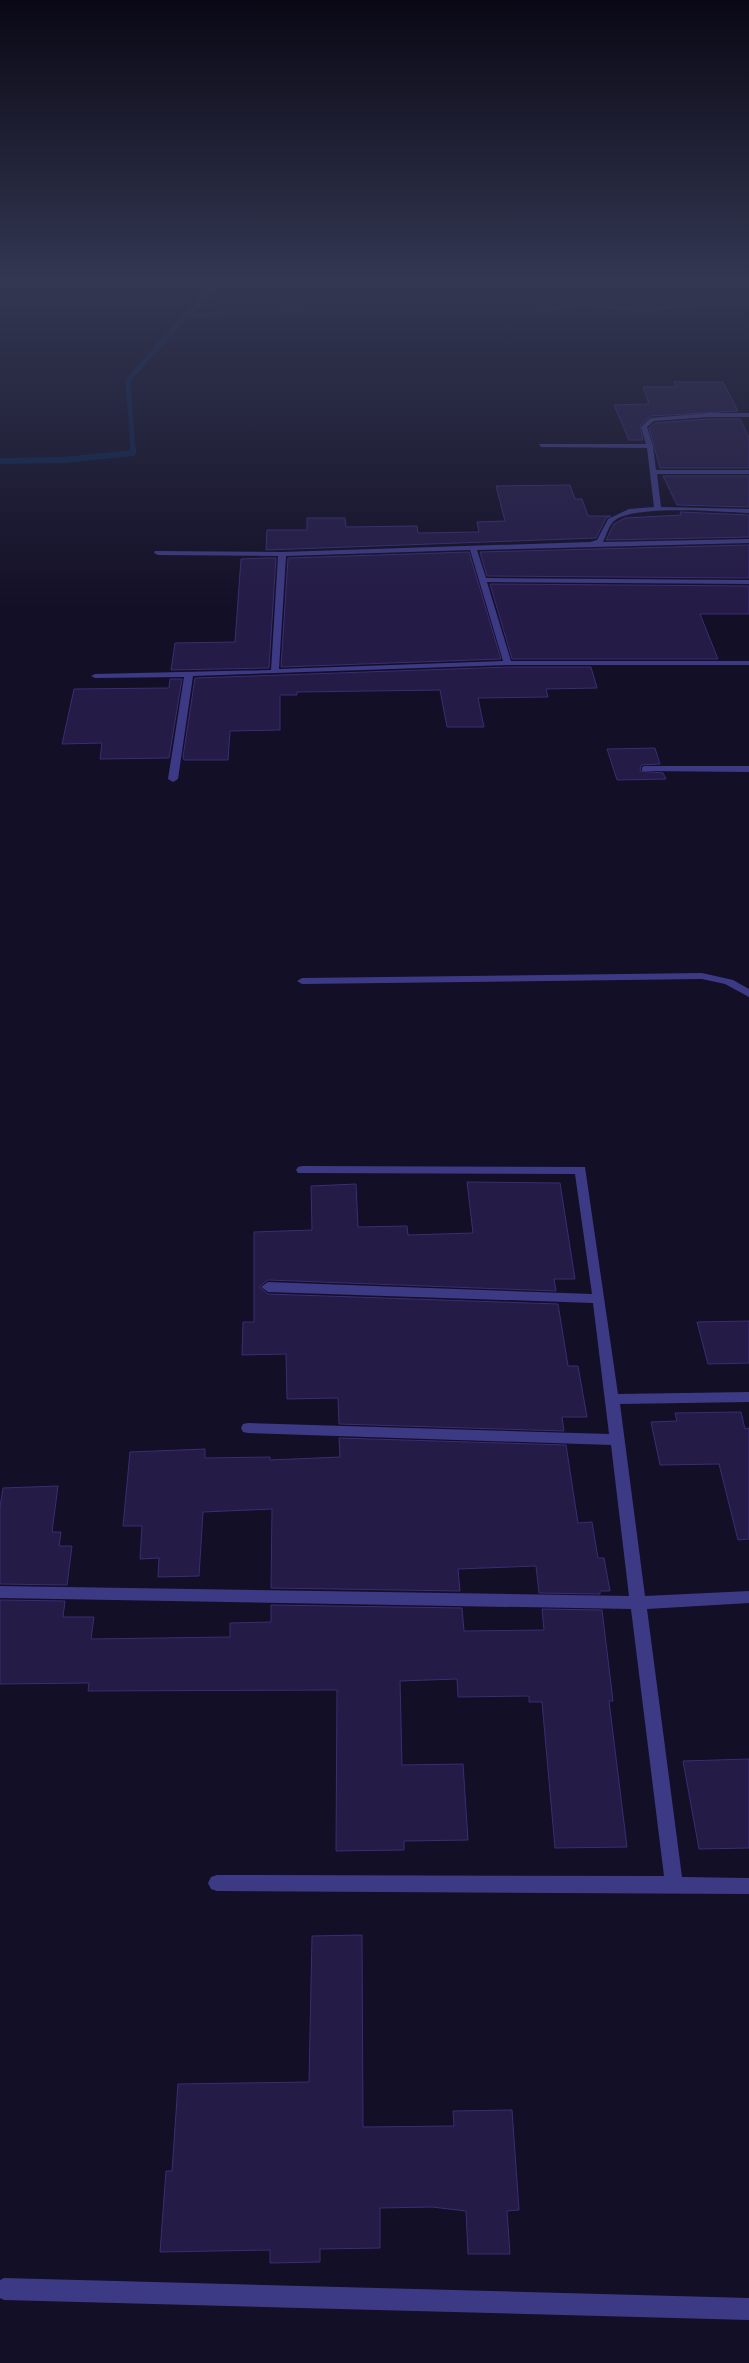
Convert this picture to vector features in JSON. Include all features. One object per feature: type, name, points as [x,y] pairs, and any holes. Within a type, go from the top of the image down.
[{"type":"street","points":[[658,509],[650,446],[644,427],[652,419],[666,417],[749,415]]},
{"type":"street","points":[[541,445],[650,446]]},
{"type":"street","points":[[653,472],[749,472]]},
{"type":"street","points":[[591,544],[600,541],[610,520],[629,511],[658,509],[749,511]]},
{"type":"street","points":[[158,553],[282,554],[749,541]]},
{"type":"street","points":[[473,548],[508,663]]},
{"type":"street","points":[[275,672],[282,554]]},
{"type":"street","points":[[483,580],[749,582]]},
{"type":"street","points":[[95,676],[275,672],[508,663],[749,663]]},
{"type":"street","points":[[173,780],[189,674]]},
{"type":"street","points":[[645,769],[749,769]]},
{"type":"street","points":[[302,981],[702,976],[729,982],[749,994]]},
{"type":"street","points":[[302,1170],[582,1170],[674,1885]]},
{"type":"street","points":[[268,1287],[598,1299]]},
{"type":"street","points":[[612,1399],[749,1397]]},
{"type":"street","points":[[248,1428],[617,1440]]},
{"type":"street","points":[[0,1592],[638,1603],[749,1597]]},
{"type":"street","points":[[217,1883],[749,1886]]},
{"type":"street","points":[[4,2289],[749,2309]]},
{"type":"building","points":[[644,389],[727,389],[738,411],[650,416],[640,426],[643,440],[629,440],[614,405],[649,404]]},
{"type":"building","points":[[740,419],[749,437],[749,468],[660,468],[649,428],[655,423]]},
{"type":"building","points":[[663,476],[749,476],[749,507],[677,505]]},
{"type":"building","points":[[570,485],[575,499],[582,499],[588,516],[611,516],[606,518],[596,538],[266,550],[267,530],[307,530],[307,518],[345,518],[346,527],[417,526],[418,533],[479,532],[477,522],[505,521],[496,486]]},
{"type":"building","points":[[680,512],[749,515],[749,537],[606,540],[614,524],[625,518],[681,515]]},
{"type":"building","points":[[749,545],[749,578],[487,576],[480,552]]},
{"type":"building","points":[[469,552],[501,659],[281,667],[288,558]]},
{"type":"building","points":[[276,558],[269,668],[171,670],[175,643],[235,642],[241,559]]},
{"type":"building","points":[[490,584],[749,586],[749,614],[700,614],[718,659],[512,659]]},
{"type":"building","points":[[508,667],[591,667],[597,688],[546,689],[548,697],[478,698],[484,727],[447,727],[440,690],[297,692],[297,695],[280,695],[280,730],[230,731],[228,760],[184,760],[183,757],[195,678]]},
{"type":"building","points":[[170,679],[182,679],[169,758],[100,759],[102,743],[62,744],[74,689],[169,688]]},
{"type":"building","points":[[655,748],[660,764],[641,765],[640,771],[663,773],[666,779],[617,780],[607,749]]},
{"type":"building","points":[[467,1182],[560,1183],[575,1279],[554,1279],[556,1291],[268,1280],[259,1287],[268,1294],[558,1304],[568,1366],[578,1366],[587,1417],[562,1417],[564,1431],[339,1424],[338,1398],[287,1399],[286,1354],[242,1355],[243,1322],[254,1322],[254,1232],[312,1230],[311,1186],[356,1184],[358,1227],[407,1226],[408,1235],[473,1233]]},
{"type":"building","points":[[749,1321],[749,1363],[708,1364],[697,1322]]},
{"type":"building","points":[[741,1412],[745,1429],[749,1428],[749,1539],[738,1540],[719,1464],[660,1465],[651,1422],[677,1421],[675,1413]]},
{"type":"building","points":[[339,1438],[566,1445],[578,1523],[592,1522],[598,1558],[604,1558],[610,1591],[600,1591],[600,1594],[539,1593],[536,1566],[458,1569],[460,1591],[271,1588],[272,1509],[203,1512],[199,1576],[158,1577],[159,1558],[140,1559],[142,1526],[123,1526],[130,1452],[205,1449],[205,1458],[270,1457],[270,1460],[340,1457]]},
{"type":"building","points":[[58,1486],[52,1532],[61,1532],[59,1546],[72,1546],[67,1585],[0,1584],[0,1507],[3,1488]]},
{"type":"building","points":[[0,1600],[65,1601],[63,1617],[94,1617],[91,1639],[230,1637],[230,1623],[271,1622],[271,1605],[462,1608],[464,1631],[544,1630],[542,1609],[602,1610],[613,1701],[609,1701],[627,1847],[555,1848],[542,1702],[529,1702],[529,1696],[458,1697],[457,1679],[400,1681],[402,1765],[463,1764],[468,1840],[404,1841],[404,1850],[336,1851],[337,1690],[88,1691],[89,1683],[0,1684]]},
{"type":"building","points":[[749,1759],[749,1848],[699,1849],[683,1761]]},
{"type":"building","points":[[362,1935],[363,2127],[454,2126],[453,2111],[512,2110],[519,2210],[507,2211],[510,2254],[468,2254],[466,2211],[432,2207],[380,2208],[380,2248],[320,2249],[320,2262],[270,2263],[270,2250],[160,2252],[166,2171],[172,2171],[178,2084],[309,2082],[312,1936]]},
{"type":"waterway","points":[[129,389],[133,450]]},
{"type":"waterway","points":[[0,461],[63,460],[133,453],[133,450]]}]
